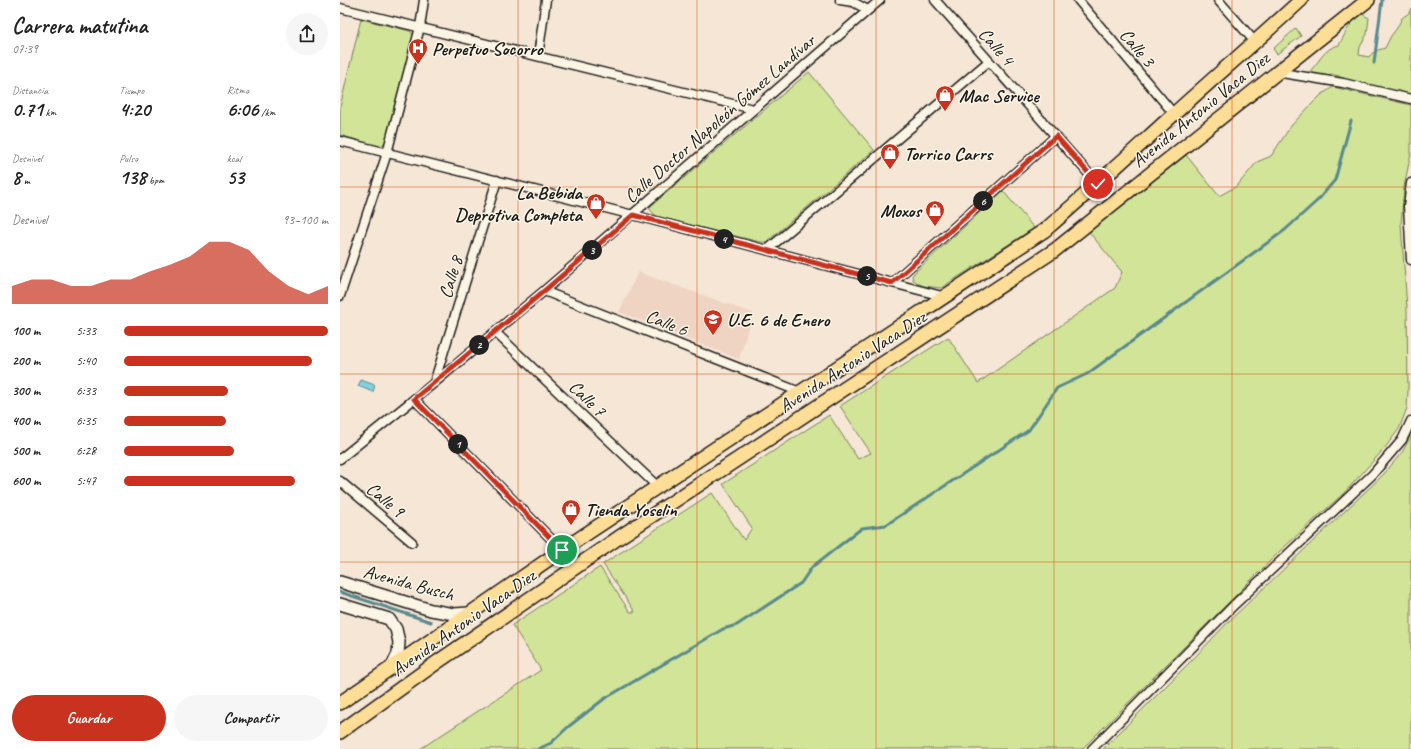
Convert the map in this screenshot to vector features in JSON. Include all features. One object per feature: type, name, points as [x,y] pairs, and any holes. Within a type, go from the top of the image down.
[{"type":"highway","name":"Avenida Antonio Vaca Diez","points":[[340,703],[562,550],[942,296],[1045,230],[1098,184],[1301,0]]},
{"type":"highway","name":"Avenida Antonio Vaca Diez","points":[[340,732],[436,663],[621,536],[1055,250],[1368,0]]},
{"type":"highway","points":[[621,536],[626,527],[664,501],[665,495],[658,487]]},
{"type":"main road","name":"Avenida Busch","points":[[340,582],[438,612],[454,614],[469,613]]},
{"type":"main road","name":"Avenida Busch","points":[[340,604],[388,619],[396,630],[399,642],[398,654],[392,666]]},
{"type":"street","points":[[340,296],[387,153],[420,27],[424,0]]},
{"type":"street","points":[[538,56],[546,0]]},
{"type":"street","points":[[840,0],[853,2],[868,10]]},
{"type":"street","name":"Calle 4","points":[[935,0],[1098,184]]},
{"type":"street","name":"Calle 3","points":[[1078,0],[1174,114]]},
{"type":"street","points":[[1218,0],[1256,42]]},
{"type":"street","name":"Calle Doctor Napoleón Gómez Landívar","points":[[340,459],[544,291],[877,1]]},
{"type":"street","points":[[340,8],[753,109]]},
{"type":"street","points":[[767,250],[989,61]]},
{"type":"street","points":[[1276,72],[1344,83],[1411,99]]},
{"type":"street","points":[[892,283],[1056,136]]},
{"type":"street","points":[[340,141],[633,215],[942,296]]},
{"type":"street","name":"Calle 8","points":[[434,383],[497,180]]},
{"type":"street","points":[[1411,183],[1408,206],[1411,260]]},
{"type":"street","name":"Calle 6","points":[[544,291],[800,392]]},
{"type":"street","name":"Calle 7","points":[[495,332],[658,487]]},
{"type":"street","points":[[414,399],[562,550]]},
{"type":"street","points":[[1092,749],[1234,605],[1372,475],[1402,440],[1411,421]]},
{"type":"street","name":"Calle 9","points":[[340,481],[412,542]]},
{"type":"shaded area","name":"U.E. 6 de Enero","points":[[638,272],[753,313],[739,359],[619,312]]},
{"type":"green space","points":[[1411,8],[1411,94],[1409,95],[1345,81],[1339,76],[1330,74],[1323,78],[1307,74],[1329,49],[1339,45],[1354,20],[1362,14],[1369,18],[1367,34],[1360,47],[1359,55],[1369,57],[1374,52],[1385,48],[1402,18],[1409,13]]},
{"type":"green space","points":[[361,19],[410,31],[414,36],[387,140],[381,146],[340,135],[340,107]]},
{"type":"green space","points":[[1296,28],[1301,36],[1277,54],[1273,49]]},
{"type":"green space","points":[[809,72],[874,150],[766,242],[760,242],[658,217],[653,213],[649,208],[652,205]]},
{"type":"green space","points":[[1333,87],[1411,105],[1411,153],[1404,187],[1401,224],[1407,308],[1407,408],[1399,429],[1384,449],[1345,492],[1281,550],[1082,749],[420,749],[541,670],[512,625],[600,567],[630,612],[635,612],[603,564],[712,493],[744,540],[752,528],[723,484],[829,415],[858,459],[871,453],[840,406],[948,337],[978,383],[1115,288],[1122,272],[1089,232],[1186,155],[1219,196],[1237,186],[1257,162],[1271,156],[1291,126],[1321,95]]},
{"type":"green space","points":[[1003,191],[1034,228],[941,288],[923,286],[913,280],[912,276],[914,273]]},
{"type":"green space","points":[[1411,435],[1411,749],[1103,749],[1228,622],[1384,474],[1403,451]]},
{"type":"water","points":[[361,380],[375,385],[373,392],[358,386]]},
{"type":"waterway","points":[[1374,63],[1382,0]]},
{"type":"waterway","points":[[538,749],[551,743],[568,727],[604,699],[723,629],[737,625],[801,583],[812,567],[862,528],[886,525],[1029,430],[1057,388],[1087,374],[1285,230],[1318,200],[1335,180],[1351,121]]},
{"type":"waterway","points":[[340,592],[431,622]]},
{"type":"place","name":"Perpetuo Socorro","points":[[418,65]]},
{"type":"place","name":"Mac Service","points":[[945,112]]},
{"type":"place","name":"Torrico Carrs","points":[[890,170]]},
{"type":"place","name":"La Bebida Deprotiva Completa","points":[[596,220]]},
{"type":"place","name":"Moxos","points":[[935,227]]},
{"type":"place","name":"U.E. 6 de Enero","points":[[713,336]]},
{"type":"place","name":"Tienda Yoselin","points":[[571,526]]},
{"type":"route","points":[[562,550],[414,399],[633,215],[892,283],[1056,136],[1098,184]]}]
